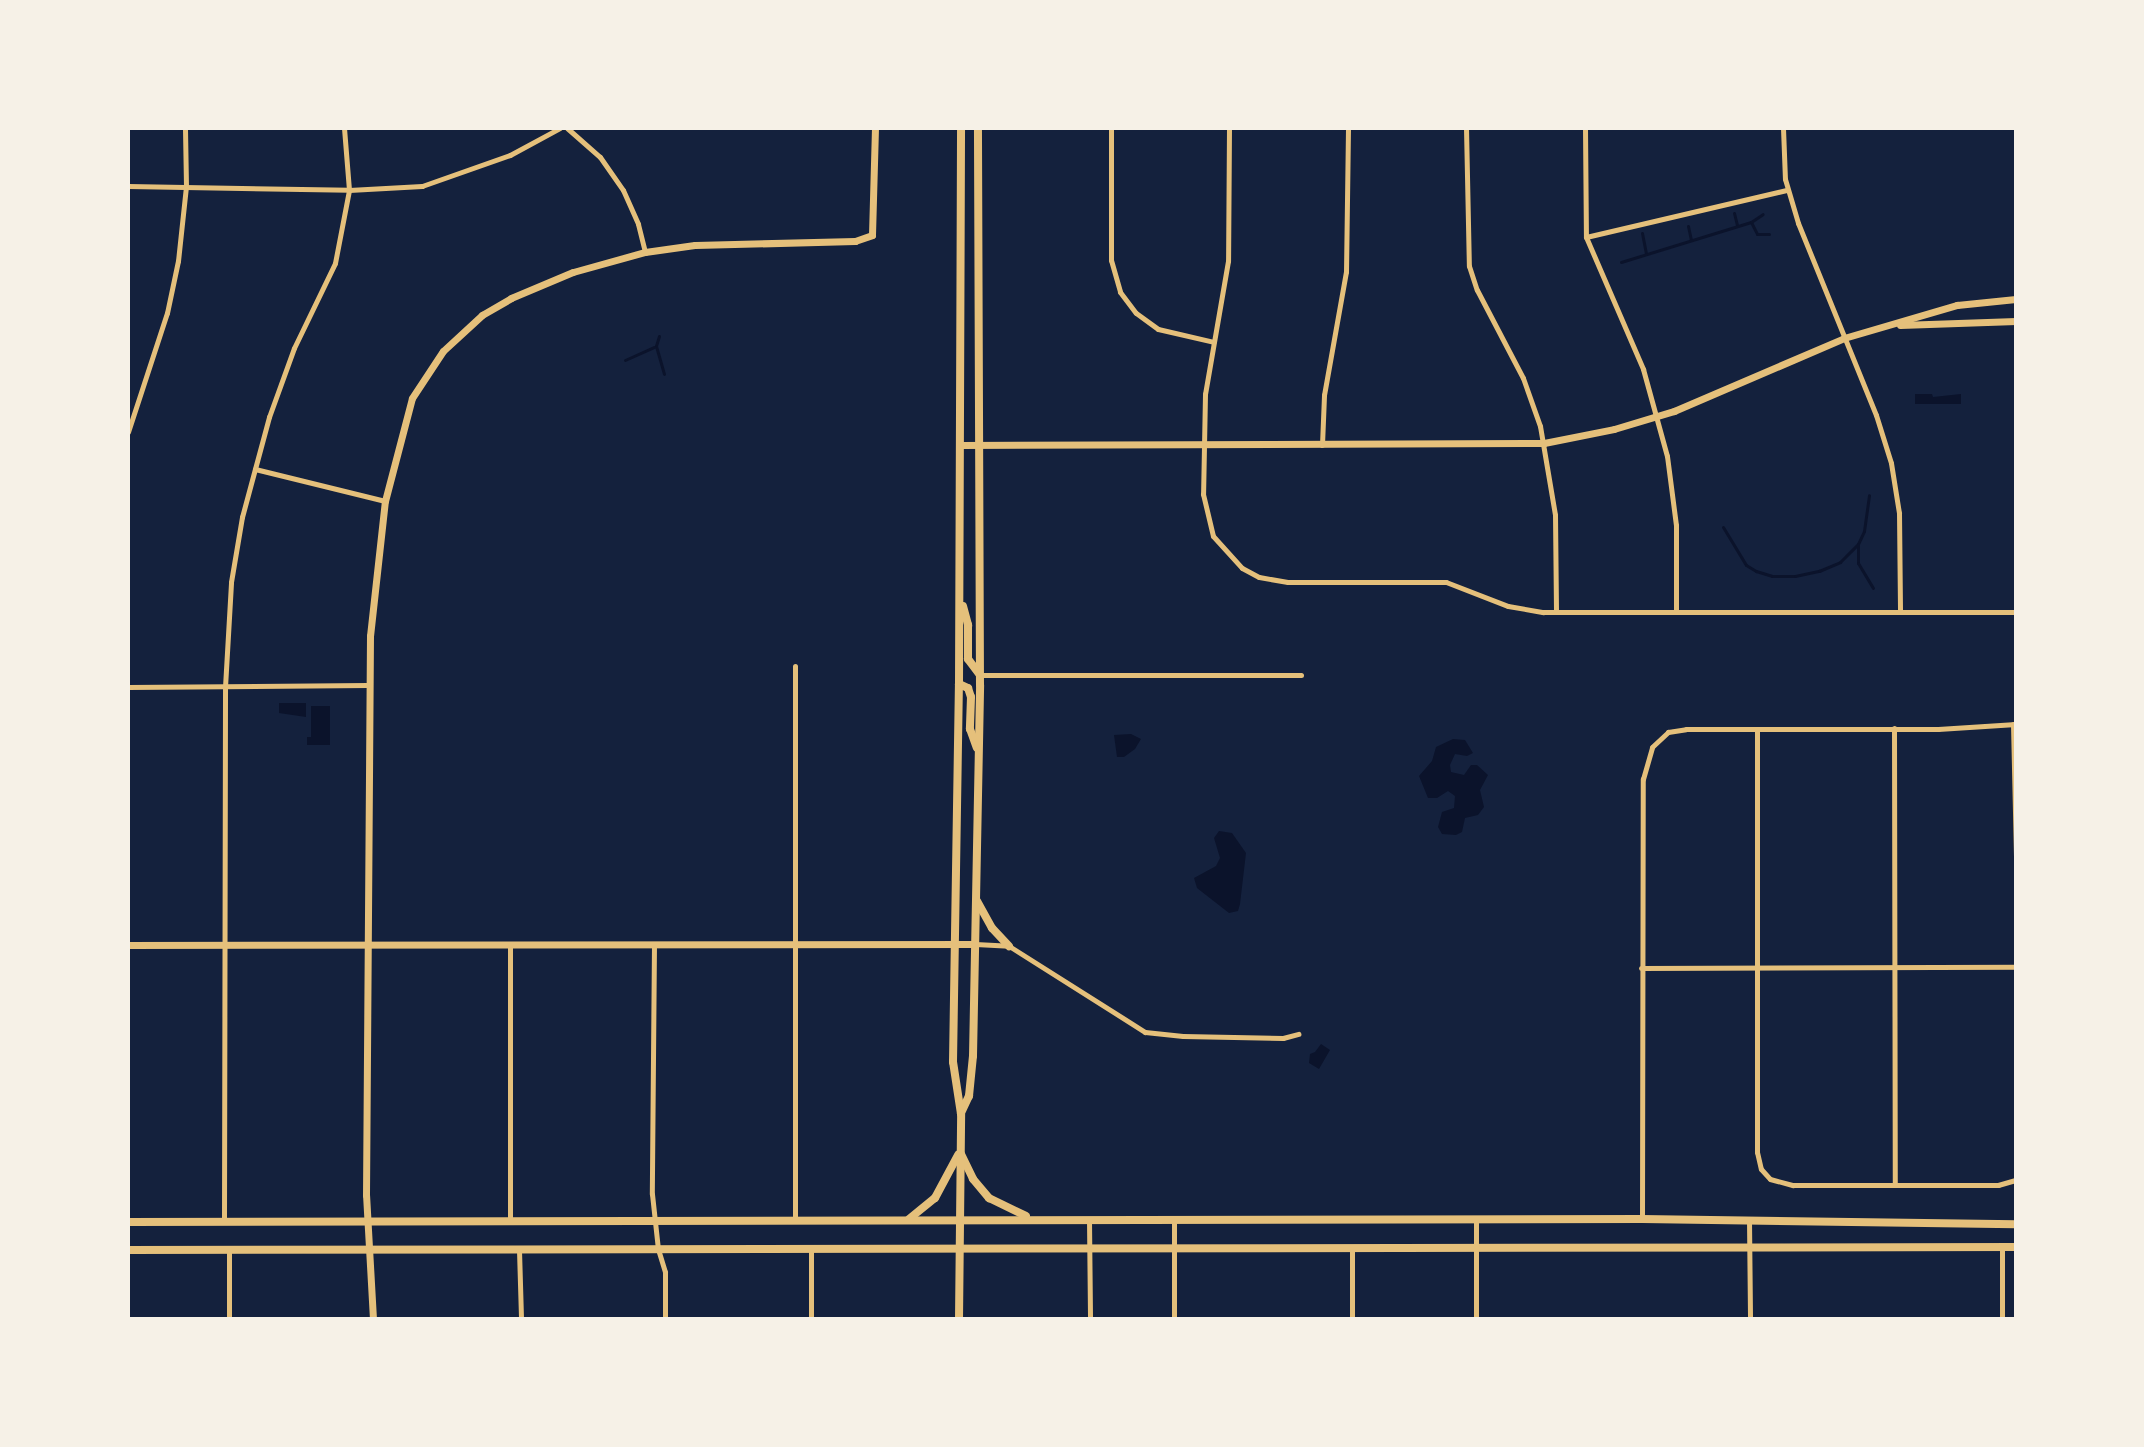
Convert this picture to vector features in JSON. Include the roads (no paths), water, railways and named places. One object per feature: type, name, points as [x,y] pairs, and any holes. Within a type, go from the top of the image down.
[{"type":"main road","points":[[959,1319],[961,1114],[953,1062],[960,594],[961,128]]},
{"type":"main road","points":[[961,1114],[971,1079],[979,754],[982,445],[978,128]]},
{"type":"main road","points":[[960,594],[968,625],[968,659],[980,675]]},
{"type":"main road","points":[[959,684],[968,688],[971,697],[970,729],[979,754]]},
{"type":"main road","points":[[976,899],[992,928],[1009,946]]},
{"type":"main road","points":[[907,1220],[935,1198],[960,1151]]},
{"type":"main road","points":[[960,1151],[973,1179],[991,1200],[1004,1209],[1039,1219]]},
{"type":"main road","points":[[128,1222],[1749,1219],[2016,1224]]},
{"type":"main road","points":[[128,1250],[1749,1250],[2016,1247]]},
{"type":"street","points":[[128,432],[167,313],[178,261],[186,186],[185,128]]},
{"type":"street","points":[[224,1221],[225,687],[231,582],[255,469],[294,348],[335,263],[349,190],[344,128]]},
{"type":"street","points":[[128,186],[349,190],[422,186],[510,155],[560,128]]},
{"type":"street","points":[[567,128],[600,157],[619,183],[632,206],[645,252]]},
{"type":"street","points":[[373,1319],[366,1195],[368,685],[374,578],[385,501],[412,398],[424,375],[461,332],[511,298],[573,272],[645,252],[731,241],[855,241],[867,238],[875,230],[875,128]]},
{"type":"street","points":[[1111,128],[1111,260],[1120,292],[1136,313],[1158,329],[1214,342]]},
{"type":"street","points":[[1229,128],[1228,261],[1205,394],[1203,494],[1209,527],[1227,555],[1250,573],[1288,582],[1446,582],[1516,608],[1556,612],[2016,612]]},
{"type":"street","points":[[1322,446],[1324,395],[1346,272],[1348,128]]},
{"type":"street","points":[[1466,128],[1469,266],[1477,290],[1529,392],[1544,443],[1555,515],[1556,612]]},
{"type":"street","points":[[1585,128],[1586,237],[1638,357],[1658,416],[1674,500],[1676,612]]},
{"type":"street","points":[[1783,128],[1787,190],[1878,423],[1896,484],[1900,527],[1900,612]]},
{"type":"street","points":[[1586,237],[1787,190]]},
{"type":"street","points":[[960,445],[1544,443],[1658,416],[1844,338],[1963,303],[2016,299]]},
{"type":"street","points":[[1890,325],[2016,321]]},
{"type":"street","points":[[255,469],[385,501]]},
{"type":"street","points":[[795,666],[795,1221]]},
{"type":"street","points":[[980,675],[1301,675]]},
{"type":"street","points":[[128,687],[368,685]]},
{"type":"street","points":[[1642,1219],[1643,779],[1648,754],[1658,739],[1672,731],[2015,724],[2016,860]]},
{"type":"street","points":[[1894,728],[1895,1184]]},
{"type":"street","points":[[1757,729],[1757,1152],[1761,1169],[1770,1179],[1793,1185],[1998,1185],[2016,1180]]},
{"type":"street","points":[[654,943],[652,1194],[658,1249],[665,1272],[665,1319]]},
{"type":"street","points":[[128,945],[797,943],[1009,946],[1086,991],[1145,1032],[1283,1038],[1298,1034]]},
{"type":"street","points":[[510,944],[510,1221]]},
{"type":"street","points":[[1641,968],[2016,967]]},
{"type":"street","points":[[1089,1219],[1090,1319]]},
{"type":"street","points":[[1174,1219],[1174,1319]]},
{"type":"street","points":[[1476,1219],[1476,1319]]},
{"type":"street","points":[[1749,1219],[1750,1319]]},
{"type":"street","points":[[2002,1247],[2002,1319]]},
{"type":"street","points":[[811,1249],[811,1319]]},
{"type":"street","points":[[519,1250],[521,1319]]},
{"type":"street","points":[[1352,1250],[1352,1319]]},
{"type":"street","points":[[229,1251],[229,1319]]},
{"type":"water","points":[[1915,394],[1932,394],[1933,397],[1961,394],[1961,404],[1915,404]]},
{"type":"water","points":[[279,703],[306,703],[306,717],[279,713]]},
{"type":"water","points":[[311,706],[330,706],[330,745],[307,745],[307,737],[311,737]]},
{"type":"water","points":[[1131,734],[1141,739],[1135,749],[1124,757],[1117,757],[1114,735]]},
{"type":"water","points":[[1453,739],[1465,740],[1473,753],[1467,756],[1455,754],[1450,765],[1451,772],[1464,775],[1471,765],[1477,765],[1488,775],[1480,790],[1484,807],[1478,815],[1465,818],[1462,832],[1456,835],[1442,834],[1438,827],[1442,812],[1454,808],[1455,796],[1448,791],[1437,798],[1428,798],[1419,776],[1432,761],[1436,747]]},
{"type":"water","points":[[1219,831],[1232,833],[1246,853],[1240,904],[1238,911],[1229,913],[1197,888],[1194,878],[1216,866],[1220,858],[1214,838]]},
{"type":"water","points":[[1321,1044],[1330,1050],[1319,1069],[1309,1063],[1310,1054]]},
{"type":"waterway","points":[[1734,213],[1737,225]]},
{"type":"waterway","points":[[1621,262],[1751,222],[1763,214]]},
{"type":"waterway","points":[[1751,222],[1757,234],[1769,234]]},
{"type":"waterway","points":[[1688,226],[1691,240]]},
{"type":"waterway","points":[[1642,233],[1646,253]]},
{"type":"waterway","points":[[659,336],[656,346],[664,374]]},
{"type":"waterway","points":[[625,360],[654,347]]},
{"type":"waterway","points":[[1723,527],[1746,565],[1756,571],[1772,576],[1795,576],[1819,571],[1840,562],[1858,544],[1864,531],[1869,495]]},
{"type":"waterway","points":[[1858,544],[1858,563],[1873,588]]}]
